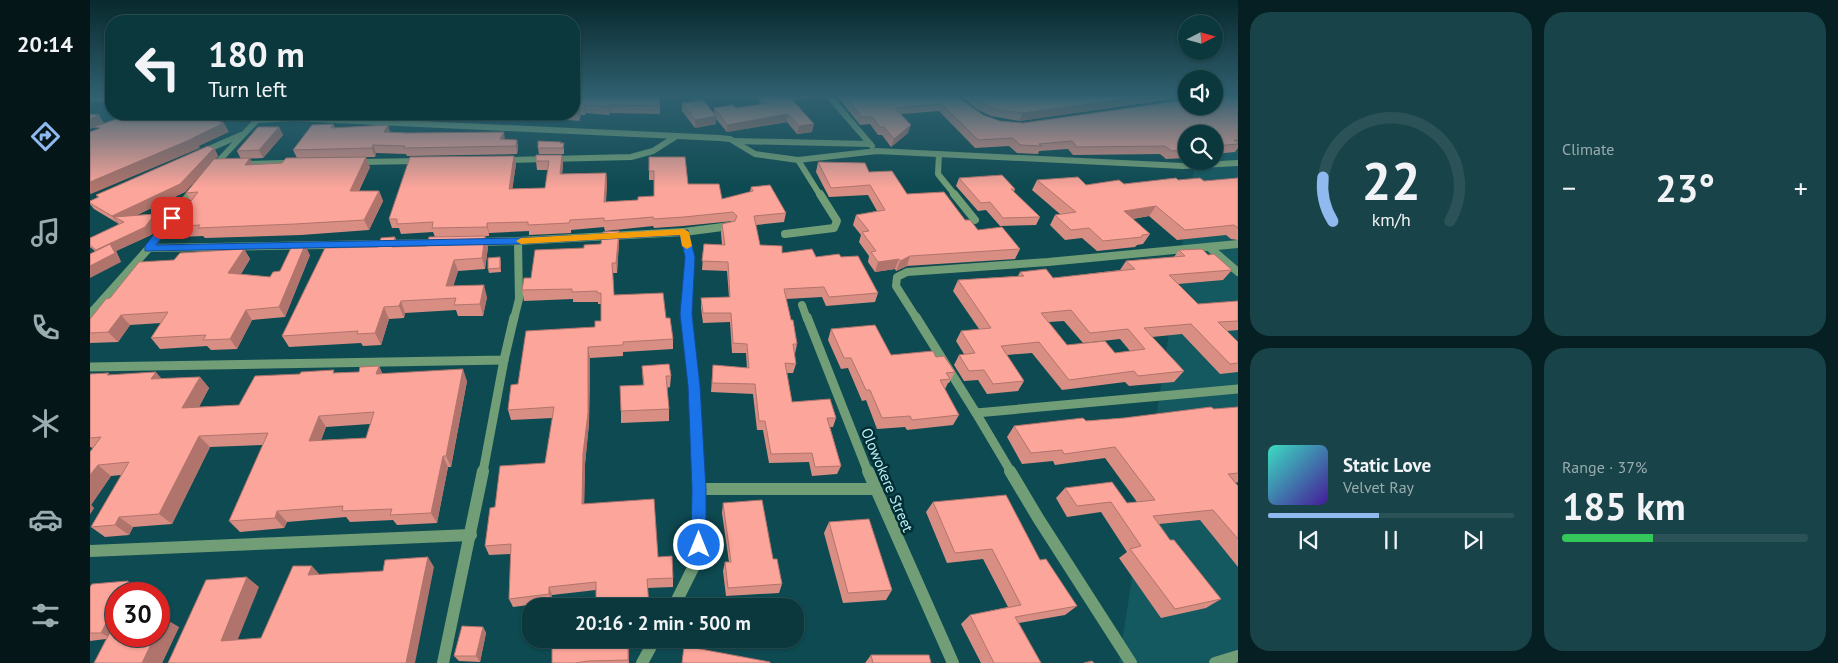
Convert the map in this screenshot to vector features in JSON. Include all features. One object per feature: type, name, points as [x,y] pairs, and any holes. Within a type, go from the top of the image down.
[{"type":"street","points":[[90,314],[149,248],[202,179],[251,126]]},
{"type":"street","points":[[474,126],[720,138],[736,141],[870,144]]},
{"type":"street","points":[[855,126],[876,151]]},
{"type":"street","points":[[192,156],[244,133]]},
{"type":"street","points":[[499,160],[631,157],[653,151],[675,137]]},
{"type":"street","points":[[736,141],[755,154],[798,160],[876,151],[1183,166],[1238,163]]},
{"type":"street","points":[[939,154],[938,174],[975,220]]},
{"type":"street","points":[[786,234],[834,228],[837,221],[798,160]]},
{"type":"street","points":[[349,162],[429,161]]},
{"type":"street","points":[[234,164],[290,163]]},
{"type":"street","points":[[215,164],[225,164]]},
{"type":"street","points":[[468,242],[684,232],[730,226]]},
{"type":"street","points":[[678,598],[696,562],[699,545],[699,489],[694,386],[686,314],[690,257],[684,232]]},
{"type":"street","points":[[444,663],[471,535],[504,360],[519,299],[518,241]]},
{"type":"street","points":[[149,248],[448,242]]},
{"type":"street","points":[[1131,663],[1038,518],[976,413],[896,286],[897,277],[907,272],[1048,262],[1238,244]]},
{"type":"street","points":[[1209,247],[1238,272]]},
{"type":"street","name":"Olowokere Street","points":[[802,305],[840,405],[916,587],[953,663]]},
{"type":"street","points":[[90,367],[504,360]]},
{"type":"street","points":[[976,413],[1238,388]]},
{"type":"street","points":[[699,489],[875,489]]},
{"type":"street","points":[[90,551],[471,535]]},
{"type":"street","points":[[642,663],[650,648]]},
{"type":"street","points":[[1215,663],[1238,656]]},
{"type":"shaded area","points":[[1223,126],[1238,126],[1238,663],[1119,663],[1194,170],[1223,170]]},
{"type":"building","points":[[218,126],[90,182],[90,132],[100,128],[93,127]]},
{"type":"building","points":[[311,126],[332,126],[331,128],[387,126],[384,132],[407,133],[504,132],[500,139],[517,140],[516,146],[404,148],[405,146],[373,145],[372,148],[293,150]]},
{"type":"building","points":[[879,126],[910,126],[894,139],[884,127]]},
{"type":"building","points":[[964,126],[1178,126],[1178,151],[1172,151],[1165,146],[1077,147],[1072,141],[1039,144],[1042,146],[1020,145],[1013,138],[978,140]]},
{"type":"building","points":[[1223,126],[1238,126],[1238,140],[1234,140],[1238,144],[1223,145]]},
{"type":"building","points":[[258,127],[279,127],[259,150],[237,151]]},
{"type":"building","points":[[538,141],[564,143],[563,148],[538,148]]},
{"type":"building","points":[[208,146],[214,148],[180,184],[112,216],[90,203],[90,201],[99,197],[96,195]]},
{"type":"building","points":[[536,155],[562,155],[560,174],[606,173],[604,202],[638,200],[638,197],[654,196],[654,171],[649,171],[649,157],[685,157],[688,184],[719,184],[722,199],[753,191],[751,187],[770,185],[786,213],[754,216],[760,245],[782,246],[782,253],[812,249],[816,257],[839,254],[841,257],[858,256],[878,293],[829,297],[824,287],[784,289],[791,320],[793,320],[797,344],[793,344],[796,364],[785,363],[792,402],[830,399],[836,418],[827,418],[841,466],[815,467],[812,453],[771,454],[765,421],[759,421],[755,384],[712,383],[713,365],[749,368],[747,344],[733,343],[731,313],[703,313],[701,298],[730,297],[728,262],[702,261],[704,244],[725,245],[722,224],[735,221],[737,216],[733,212],[654,219],[653,217],[604,221],[604,218],[570,220],[569,223],[528,225],[528,222],[487,223],[487,227],[432,228],[433,222],[397,224],[397,219],[389,219],[410,157],[514,156],[509,189],[545,188],[549,161],[536,161]]},
{"type":"building","points":[[366,157],[350,191],[379,191],[364,220],[198,228],[200,225],[171,227],[198,192],[186,193],[214,159],[250,158],[245,165],[282,163],[286,158]]},
{"type":"building","points":[[818,162],[865,163],[869,172],[892,171],[907,194],[944,192],[965,220],[970,220],[978,230],[1002,227],[1020,249],[910,256],[900,261],[899,259],[878,262],[871,252],[876,251],[862,232],[869,231],[856,215],[885,210],[870,185],[831,188]]},
{"type":"building","points":[[1002,175],[1015,189],[1011,189],[1040,217],[1003,218],[990,202],[981,203],[959,178]]},
{"type":"building","points":[[1078,177],[1086,185],[1119,180],[1124,184],[1176,178],[1178,180],[1200,178],[1204,181],[1238,178],[1238,228],[1234,225],[1185,230],[1156,206],[1124,211],[1150,234],[1142,235],[1142,237],[1103,241],[1089,228],[1071,230],[1055,215],[1076,212],[1037,180]]},
{"type":"building","points":[[155,214],[145,227],[96,250],[90,245],[90,238],[124,222],[114,217]]},
{"type":"building","points":[[619,231],[616,263],[612,263],[614,295],[663,293],[666,318],[670,318],[673,339],[623,342],[623,345],[588,347],[588,413],[583,454],[582,504],[654,499],[658,557],[672,556],[673,578],[647,579],[648,598],[596,598],[596,582],[549,587],[549,594],[509,599],[511,544],[485,546],[490,508],[495,507],[500,466],[545,463],[554,407],[508,410],[511,385],[518,384],[526,331],[595,327],[595,321],[601,321],[601,293],[597,293],[597,291],[572,292],[572,289],[522,290],[524,278],[531,278],[535,250],[584,248],[584,245],[601,244],[603,232]]},
{"type":"building","points":[[485,236],[482,258],[454,260],[446,286],[484,285],[480,304],[454,305],[456,298],[401,301],[399,306],[384,307],[375,333],[357,334],[358,331],[282,336],[325,248],[378,247],[381,238],[393,237],[395,237],[392,247],[427,246],[429,237]]},
{"type":"building","points":[[110,244],[115,253],[90,266],[90,254]]},
{"type":"building","points":[[305,245],[279,307],[246,310],[230,339],[203,340],[206,335],[151,338],[168,312],[121,315],[108,332],[90,333],[90,319],[139,262],[174,260],[180,253],[244,249],[228,273],[270,277],[273,272],[280,271],[292,246]]},
{"type":"building","points":[[1202,249],[1208,255],[1214,254],[1232,270],[1169,275],[1198,304],[1238,301],[1238,321],[1218,322],[1238,342],[1238,363],[1230,364],[1191,324],[1144,328],[1184,371],[1138,376],[1134,371],[1069,380],[1039,342],[1001,346],[1024,381],[993,384],[984,370],[969,371],[959,355],[975,353],[961,331],[991,328],[958,280],[1024,276],[1020,272],[1046,269],[1053,278],[1135,269],[1126,261],[1185,256],[1179,250]],"holes":[[[1071,310],[1090,333],[1128,329],[1145,349],[1115,353],[1105,341],[1067,345],[1041,313]]]},
{"type":"building","points":[[500,257],[500,268],[488,269],[488,258]]},
{"type":"building","points":[[875,325],[891,355],[933,351],[936,357],[944,356],[955,372],[946,373],[950,379],[940,380],[959,415],[912,420],[910,416],[882,418],[870,390],[866,390],[851,358],[844,358],[831,329]]},
{"type":"building","points":[[669,364],[671,376],[666,376],[669,409],[621,411],[620,386],[644,385],[642,366]]},
{"type":"building","points":[[379,366],[376,374],[463,369],[446,456],[443,456],[431,513],[390,515],[392,509],[342,511],[343,506],[277,511],[275,518],[229,521],[268,433],[199,436],[159,514],[119,517],[115,525],[91,527],[129,462],[98,465],[90,475],[90,452],[101,437],[90,438],[90,374],[109,373],[107,375],[156,372],[151,379],[200,377],[182,408],[239,405],[255,376],[334,370],[333,373],[359,372],[360,367]],"holes":[[[374,412],[366,438],[309,441],[319,416]]]},
{"type":"building","points":[[1211,407],[1214,409],[1238,407],[1238,473],[1228,474],[1238,486],[1238,539],[1213,510],[1153,516],[1170,540],[1174,540],[1221,599],[1175,609],[1130,549],[1141,546],[1111,502],[1077,506],[1065,488],[1112,482],[1127,503],[1155,500],[1115,447],[1064,454],[1062,450],[1031,453],[1014,426],[1083,418],[1086,421],[1124,418]]},
{"type":"building","points":[[1006,495],[1040,560],[1046,559],[1077,606],[1015,617],[1041,663],[994,663],[970,615],[1021,605],[992,549],[955,553],[933,502]]},
{"type":"building","points":[[762,500],[773,559],[777,559],[782,584],[728,588],[725,562],[731,562],[723,503]]},
{"type":"building","points":[[869,519],[892,590],[848,593],[829,522]]},
{"type":"building","points":[[428,557],[406,663],[168,663],[206,580],[247,577],[221,641],[261,638],[293,566],[312,566],[308,575],[383,571],[385,560]]},
{"type":"building","points":[[105,583],[105,625],[101,633],[90,633],[90,587],[92,584]]},
{"type":"building","points":[[462,626],[483,627],[476,656],[454,656]]},
{"type":"building","points":[[105,642],[105,647],[150,647],[142,663],[94,663]]},
{"type":"building","points":[[552,648],[628,648],[628,660],[552,663]]},
{"type":"building","points":[[684,648],[695,648],[770,662],[770,663],[682,663]]},
{"type":"building","points":[[871,655],[929,655],[931,663],[873,663]]},
{"type":"slow traffic","points":[[521,241],[684,232],[687,246]]},
{"type":"route","points":[[172,218],[149,248],[518,241],[684,232],[690,257],[686,314],[694,386],[699,489],[699,545]]}]
